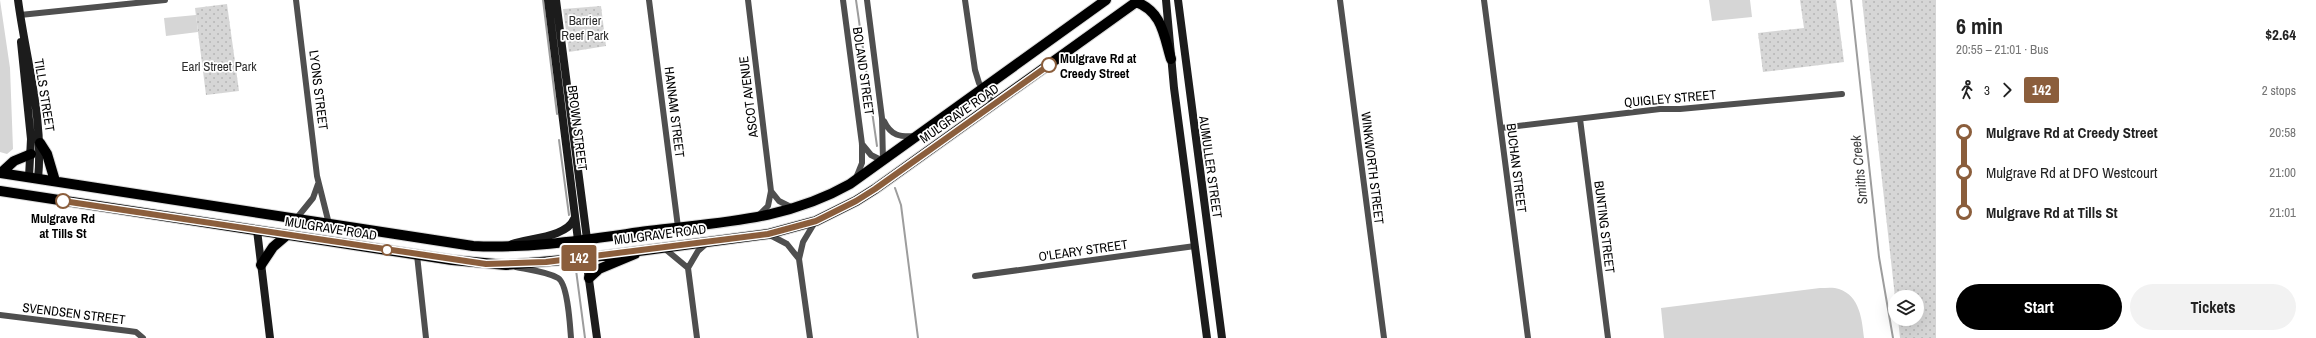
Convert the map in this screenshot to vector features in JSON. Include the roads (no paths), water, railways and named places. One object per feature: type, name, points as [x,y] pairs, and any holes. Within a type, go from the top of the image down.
[{"type":"main road","name":"MULGRAVE ROAD","points":[[0,173],[473,246],[503,246],[582,240],[755,218],[796,209],[824,198],[854,181],[919,136],[1106,0]]},
{"type":"main road","name":"MULGRAVE ROAD","points":[[0,190],[416,255],[470,262],[506,264],[586,258],[768,234],[816,221],[868,193],[994,105],[1138,1]]},
{"type":"main road","points":[[1138,1],[1147,6],[1159,19],[1171,59]]},
{"type":"main road","points":[[40,143],[47,154],[56,182]]},
{"type":"main road","points":[[0,173],[14,161],[31,154]]},
{"type":"main road","points":[[31,196],[34,178]]},
{"type":"main road","points":[[257,213],[257,230]]},
{"type":"main road","points":[[261,264],[273,247],[287,235]]},
{"type":"main road","name":"BROWN STREET","points":[[582,240],[586,258]]},
{"type":"main road","points":[[589,278],[599,269],[648,249]]},
{"type":"street","name":"TILLS STREET","points":[[18,0],[33,82],[40,143],[34,178]]},
{"type":"street","points":[[20,15],[165,0]]},
{"type":"street","name":"LYONS STREET","points":[[296,0],[318,184],[329,224]]},
{"type":"street","name":"BROWN STREET","points":[[548,0],[573,194],[574,219],[582,240]]},
{"type":"street","name":"BROWN STREET","points":[[556,0],[582,240]]},
{"type":"street","name":"HANNAM STREET","points":[[650,0],[678,227]]},
{"type":"street","name":"ASCOT AVENUE","points":[[748,0],[771,191],[768,206],[755,218]]},
{"type":"street","name":"BOLAND STREET","points":[[843,0],[862,144],[861,167],[854,181]]},
{"type":"street","name":"BOLAND STREET","points":[[867,0],[882,118],[884,161]]},
{"type":"street","points":[[965,0],[975,70],[983,89],[994,105]]},
{"type":"street","name":"AUMULLER STREET","points":[[1166,0],[1171,59],[1207,338]]},
{"type":"street","name":"AUMULLER STREET","points":[[1178,0],[1190,103],[1222,338]]},
{"type":"street","name":"WINKWORTH STREET","points":[[1340,0],[1384,338]]},
{"type":"street","name":"BUCHAN STREET","points":[[1484,0],[1528,338]]},
{"type":"street","name":"TILLS STREET","points":[[20,15],[21,59],[34,178]]},
{"type":"street","name":"QUIGLEY STREET","points":[[1501,128],[1660,109],[1680,109],[1842,94]]},
{"type":"street","points":[[1183,154],[1184,130],[1182,108],[1184,105],[1190,103]]},
{"type":"street","name":"BOLAND STREET","points":[[882,118],[888,130],[893,134],[902,136],[919,136]]},
{"type":"street","name":"BUNTING STREET","points":[[1580,119],[1608,338]]},
{"type":"street","points":[[862,144],[871,155],[884,161]]},
{"type":"street","points":[[296,219],[313,198],[318,184]]},
{"type":"street","points":[[771,191],[782,204],[796,209]]},
{"type":"street","points":[[503,246],[556,234],[570,226],[574,219]]},
{"type":"street","points":[[810,338],[799,259],[803,242],[816,221]]},
{"type":"street","points":[[257,230],[270,338]]},
{"type":"street","points":[[768,234],[787,244],[799,259]]},
{"type":"street","points":[[697,338],[688,268],[698,251],[710,241]]},
{"type":"street","name":"O'LEARY STREET","points":[[975,276],[1195,246]]},
{"type":"street","points":[[663,247],[688,268]]},
{"type":"street","points":[[416,255],[426,338]]},
{"type":"street","name":"BROWN STREET","points":[[586,258],[597,338]]},
{"type":"street","points":[[506,264],[555,277],[563,284],[571,338]]},
{"type":"street","name":"SVENDSEN STREET","points":[[0,315],[136,332],[143,338]]},
{"type":"waterway","points":[[543,0],[557,114]]},
{"type":"waterway","points":[[856,0],[877,146]]},
{"type":"waterway","name":"Smiths Creek","points":[[1851,0],[1879,257],[1893,338]]},
{"type":"waterway","points":[[559,140],[569,215]]},
{"type":"waterway","points":[[895,188],[901,205],[918,338]]},
{"type":"waterway","points":[[576,270],[585,338]]},
{"type":"place","name":"Mulgrave Rd at Creedy Street","points":[[1049,65]]},
{"type":"place","name":"Mulgrave Rd at Tills St","points":[[63,201]]},
{"type":"park label","name":"Barrier Reef Park","points":[[585,28]]},
{"type":"park label","name":"Earl Street Park","points":[[219,66]]}]
